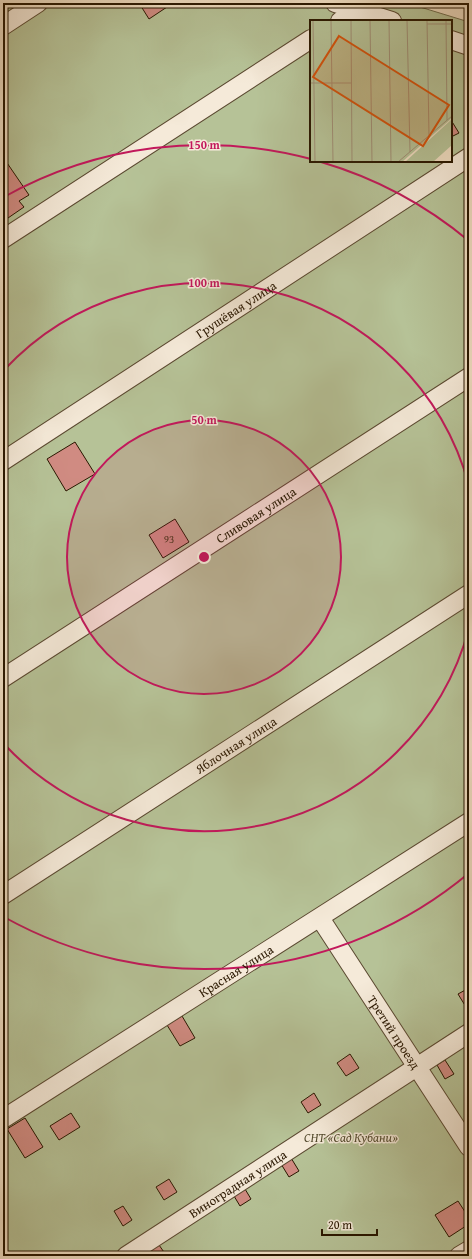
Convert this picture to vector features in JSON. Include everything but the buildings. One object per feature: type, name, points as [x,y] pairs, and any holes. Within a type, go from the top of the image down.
[{"type":"street","points":[[3,26],[38,3]]},
{"type":"street","points":[[335,3],[389,20]]},
{"type":"street","points":[[342,20],[357,10]]},
{"type":"street","points":[[452,40],[469,46]]},
{"type":"street","points":[[3,238],[310,41]]},
{"type":"street","name":"Грушёвая улица","points":[[3,461],[469,157]]},
{"type":"street","name":"Сливовая улица","points":[[3,678],[469,377]]},
{"type":"street","name":"Яблочная улица","points":[[3,894],[469,594]]},
{"type":"street","name":"Красная улица","points":[[3,1119],[469,822]]},
{"type":"street","name":"Третий проезд","points":[[320,918],[469,1147]]},
{"type":"street","name":"Виноградная улица","points":[[126,1256],[469,1033]]},
{"type":"street","points":[[459,1256],[469,1250]]},
{"type":"green space","name":"СНТ «Сад Кубани»","points":[[3,3],[407,3],[469,22],[469,1256],[3,1256]]}]
